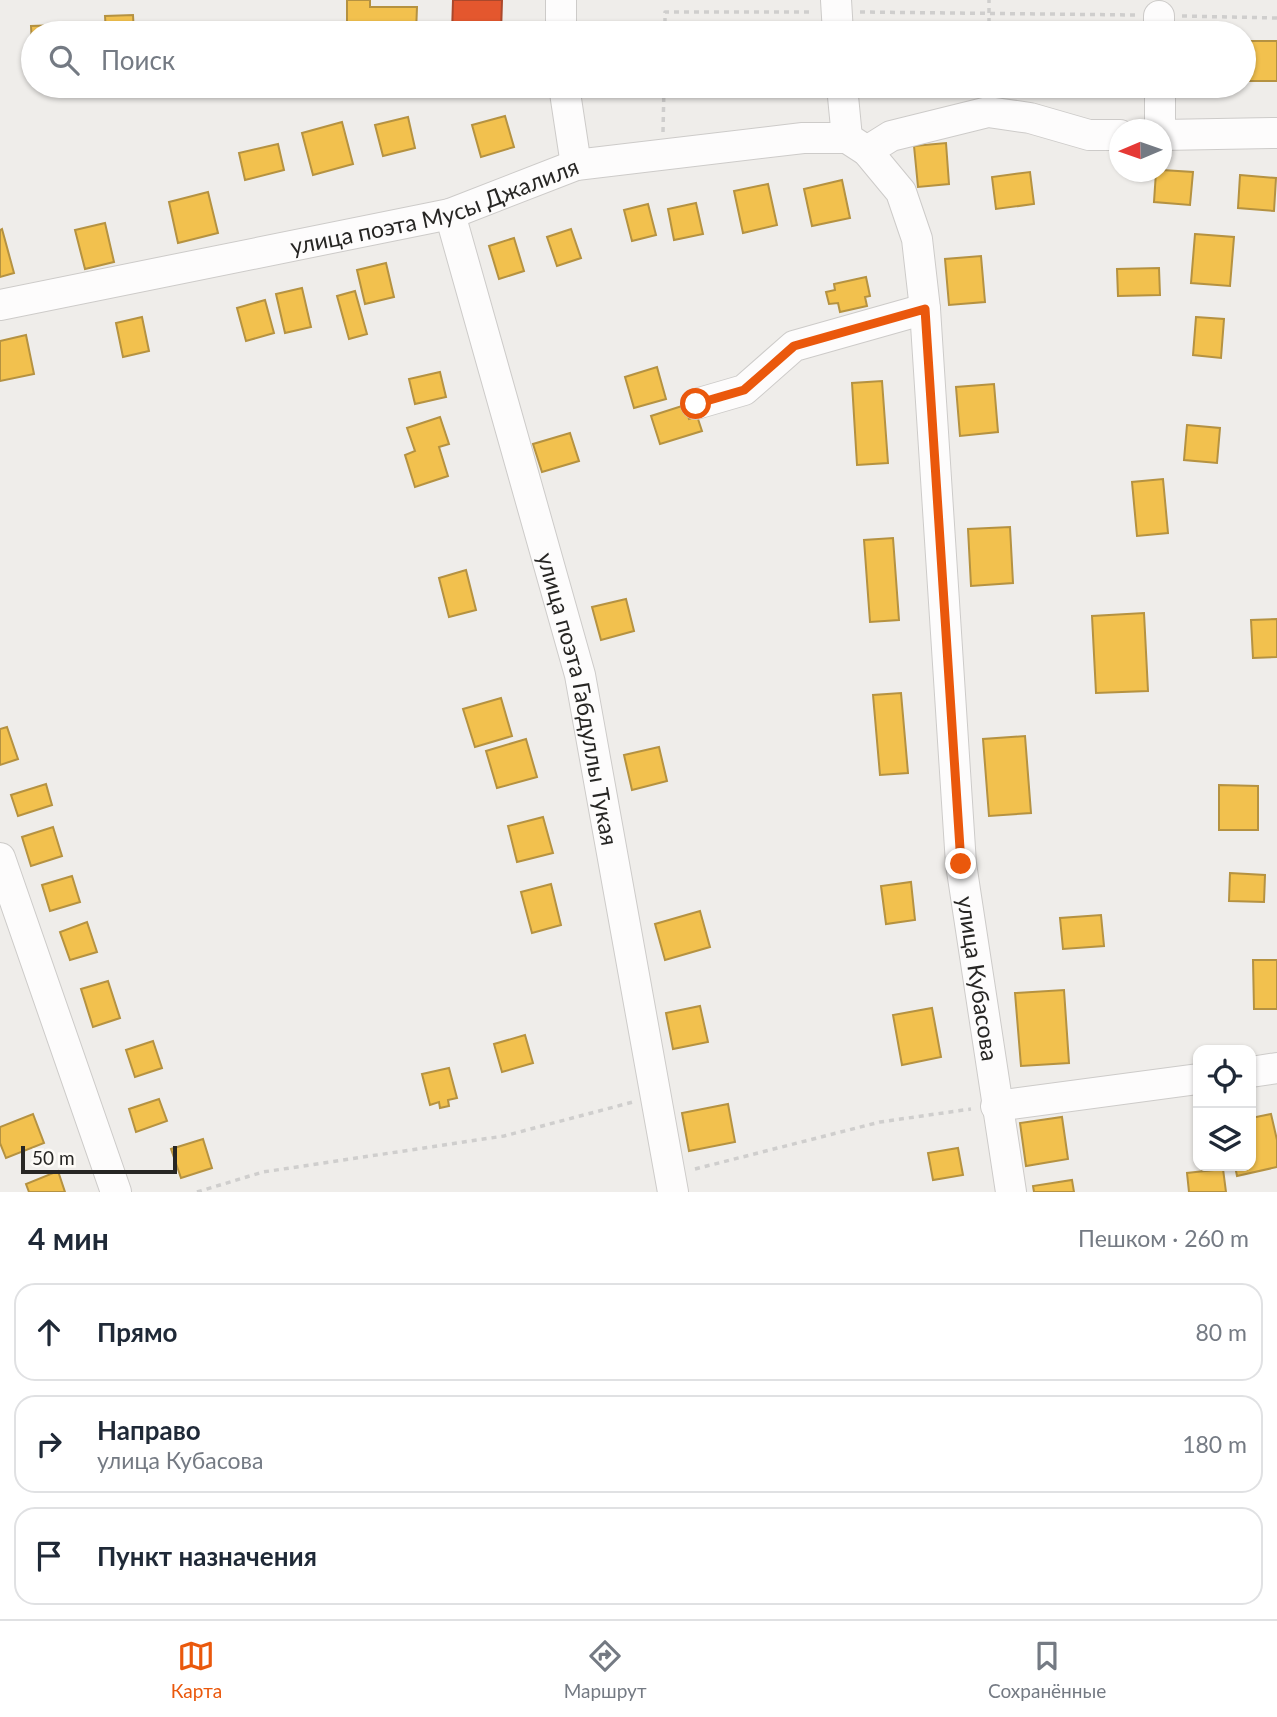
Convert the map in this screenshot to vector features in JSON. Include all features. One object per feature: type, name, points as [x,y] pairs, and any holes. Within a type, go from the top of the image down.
[{"type":"street","points":[[561,0],[561,21]]},
{"type":"street","points":[[566,98],[576,165]]},
{"type":"street","points":[[845,98],[857,144],[988,112],[1030,118],[1089,135],[1109,135]]},
{"type":"street","points":[[1160,98],[1160,119]]},
{"type":"street","points":[[1172,135],[1277,133]]},
{"type":"street","name":"улица поэта Мусы Джалиля","points":[[0,305],[450,215],[576,165],[803,138],[857,144]]},
{"type":"street","name":"улица Кубасова","points":[[857,144],[901,192],[917,239],[925,309],[961,864],[1011,1192]]},
{"type":"street","name":"улица поэта Габдуллы Тукая","points":[[450,215],[580,675],[671,1184]]},
{"type":"street","points":[[696,404],[744,390],[794,346],[925,309]]},
{"type":"street","points":[[0,858],[116,1192]]},
{"type":"street","points":[[1256,1071],[1277,1068]]},
{"type":"street","points":[[996,1106],[1193,1080]]},
{"type":"path","points":[[989,0],[989,21]]},
{"type":"path","points":[[666,21],[666,12],[836,15],[989,13],[1113,21]]},
{"type":"path","points":[[1218,21],[1277,18]]},
{"type":"path","points":[[663,155],[664,98]]},
{"type":"path","points":[[197,1192],[263,1172],[504,1136],[655,1096]]},
{"type":"path","points":[[671,1184],[880,1122],[996,1106]]},
{"type":"building: Жильё","points":[[347,0],[370,0],[370,7],[417,7],[416,21],[347,21]]},
{"type":"building: Жильё","points":[[133,15],[133,21],[105,21],[105,16]]},
{"type":"building: Жильё","points":[[1256,41],[1277,41],[1277,81],[1256,81]]},
{"type":"building: Жильё","points":[[505,116],[514,147],[481,157],[472,125]]},
{"type":"building: Жильё","points":[[408,117],[415,148],[383,156],[375,125]]},
{"type":"building: Жильё","points":[[342,122],[353,164],[313,175],[302,133]]},
{"type":"building: Жильё","points":[[946,143],[949,184],[918,187],[914,146]]},
{"type":"building: Жильё","points":[[278,144],[284,170],[245,180],[239,153]]},
{"type":"building: Жильё","points":[[1172,171],[1193,172],[1190,205],[1154,202],[1155,182],[1172,182]]},
{"type":"building: Жильё","points":[[1030,172],[1034,204],[996,209],[992,177]]},
{"type":"building: Жильё","points":[[1240,175],[1276,178],[1274,211],[1238,208]]},
{"type":"building: Жильё","points":[[842,180],[850,218],[812,226],[804,189]]},
{"type":"building: Жильё","points":[[768,184],[777,225],[743,233],[734,191]]},
{"type":"building: Жильё","points":[[208,192],[218,233],[178,243],[169,202]]},
{"type":"building: Жильё","points":[[696,203],[703,234],[674,240],[668,209]]},
{"type":"building: Жильё","points":[[648,204],[656,235],[632,241],[624,210]]},
{"type":"building: Жильё","points":[[105,223],[114,262],[85,269],[75,230]]},
{"type":"building: Жильё","points":[[2,229],[14,273],[0,277],[0,230]]},
{"type":"building: Жильё","points":[[571,229],[581,258],[557,266],[547,237]]},
{"type":"building: Жильё","points":[[1195,234],[1234,237],[1230,286],[1191,283]]},
{"type":"building: Жильё","points":[[514,238],[524,271],[499,279],[489,246]]},
{"type":"building: Жильё","points":[[981,256],[985,302],[949,305],[945,259]]},
{"type":"building: Жильё","points":[[386,263],[394,297],[365,304],[357,270]]},
{"type":"building: Жильё","points":[[1159,268],[1160,295],[1118,296],[1117,269]]},
{"type":"building: Жильё","points":[[866,277],[870,296],[865,297],[867,306],[840,312],[838,303],[829,304],[826,292],[835,290],[834,284]]},
{"type":"building: Жильё","points":[[302,288],[311,327],[285,333],[276,294]]},
{"type":"building: Жильё","points":[[355,291],[367,334],[349,339],[337,296]]},
{"type":"building: Жильё","points":[[265,300],[274,333],[246,341],[237,308]]},
{"type":"building: Жильё","points":[[142,317],[149,351],[123,357],[116,323]]},
{"type":"building: Жильё","points":[[1196,317],[1224,319],[1221,358],[1193,355]]},
{"type":"building: Жильё","points":[[26,335],[34,374],[0,381],[0,341]]},
{"type":"building: Жильё","points":[[657,367],[666,399],[634,408],[625,377]]},
{"type":"building: Жильё","points":[[440,372],[446,397],[415,404],[409,379]]},
{"type":"building: Жильё","points":[[882,381],[888,463],[857,465],[852,383]]},
{"type":"building: Жильё","points":[[994,384],[998,432],[960,436],[956,387]]},
{"type":"building: Жильё","points":[[685,405],[689,419],[697,416],[702,431],[660,444],[651,416]]},
{"type":"building: Жильё","points":[[440,417],[449,444],[439,447],[448,476],[415,487],[405,455],[415,451],[407,428]]},
{"type":"building: Жильё","points":[[1187,425],[1220,428],[1217,463],[1184,460]]},
{"type":"building: Жильё","points":[[570,433],[579,461],[542,472],[533,444]]},
{"type":"building: Жильё","points":[[1163,479],[1168,533],[1137,536],[1132,482]]},
{"type":"building: Жильё","points":[[1010,527],[1013,583],[971,586],[968,529]]},
{"type":"building: Жильё","points":[[893,538],[899,620],[870,622],[864,540]]},
{"type":"building: Жильё","points":[[466,570],[476,610],[449,617],[439,578]]},
{"type":"building: Жильё","points":[[626,599],[634,631],[601,640],[592,607]]},
{"type":"building: Жильё","points":[[1144,613],[1148,691],[1096,693],[1092,616]]},
{"type":"building: Жильё","points":[[1277,619],[1277,657],[1253,658],[1251,620]]},
{"type":"building: Жильё","points":[[901,693],[908,773],[880,775],[873,695]]},
{"type":"building: Жильё","points":[[501,698],[512,736],[475,747],[463,709]]},
{"type":"building: Жильё","points":[[7,727],[18,759],[0,765],[0,729]]},
{"type":"building: Жильё","points":[[1025,736],[1031,813],[989,816],[983,739]]},
{"type":"building: Жильё","points":[[526,739],[537,777],[497,788],[486,751]]},
{"type":"building: Жильё","points":[[659,747],[667,781],[632,790],[624,755]]},
{"type":"building: Жильё","points":[[46,784],[52,805],[18,816],[11,795]]},
{"type":"building: Жильё","points":[[1219,785],[1258,786],[1258,830],[1219,830]]},
{"type":"building: Жильё","points":[[543,817],[553,853],[517,862],[508,826]]},
{"type":"building: Жильё","points":[[53,827],[62,856],[31,866],[22,837]]},
{"type":"building: Жильё","points":[[1230,873],[1265,875],[1264,902],[1229,901]]},
{"type":"building: Жильё","points":[[72,876],[80,902],[50,911],[42,885]]},
{"type":"building: Жильё","points":[[911,882],[915,920],[886,924],[881,886]]},
{"type":"building: Жильё","points":[[551,884],[561,925],[532,933],[521,892]]},
{"type":"building: Жильё","points":[[700,911],[710,947],[665,960],[655,924]]},
{"type":"building: Жильё","points":[[1101,915],[1104,946],[1063,949],[1060,918]]},
{"type":"building: Жильё","points":[[87,922],[97,952],[70,960],[60,932]]},
{"type":"building: Жильё","points":[[1253,960],[1277,960],[1277,1009],[1254,1009]]},
{"type":"building: Жильё","points":[[108,981],[120,1018],[93,1027],[81,989]]},
{"type":"building: Жильё","points":[[1064,990],[1069,1063],[1021,1066],[1015,993]]},
{"type":"building: Жильё","points":[[700,1006],[708,1042],[673,1049],[666,1013]]},
{"type":"building: Жильё","points":[[932,1008],[941,1057],[902,1065],[893,1015]]},
{"type":"building: Жильё","points":[[525,1035],[533,1063],[502,1072],[494,1044]]},
{"type":"building: Жильё","points":[[153,1041],[162,1068],[135,1077],[126,1050]]},
{"type":"building: Жильё","points":[[449,1068],[457,1098],[448,1100],[449,1106],[440,1108],[439,1102],[430,1105],[422,1074]]},
{"type":"building: Жильё","points":[[159,1099],[167,1121],[136,1132],[129,1109]]},
{"type":"building: Жильё","points":[[728,1104],[735,1142],[689,1151],[682,1113]]},
{"type":"building: Жильё","points":[[33,1114],[44,1143],[6,1158],[0,1143],[0,1127]]},
{"type":"building: Жильё","points":[[1271,1114],[1277,1140],[1277,1167],[1237,1176],[1236,1171],[1256,1171],[1256,1117]]},
{"type":"building: Жильё","points":[[1062,1117],[1068,1159],[1026,1166],[1020,1123]]},
{"type":"building: Жильё","points":[[203,1139],[212,1168],[181,1178],[171,1149]]},
{"type":"building: Жильё","points":[[958,1148],[963,1175],[933,1180],[928,1153]]},
{"type":"building: Жильё","points":[[58,1171],[65,1192],[29,1192],[26,1184]]},
{"type":"building: Жильё","points":[[1223,1171],[1226,1192],[1189,1192],[1187,1173]]},
{"type":"building: Жильё","points":[[1072,1180],[1074,1192],[1034,1192],[1033,1186]]},
{"type":"building: Торговля","points":[[453,0],[502,0],[501,21],[452,21]]},
{"type":"route","points":[[696,404],[744,390],[794,346],[925,309],[961,864]]}]
